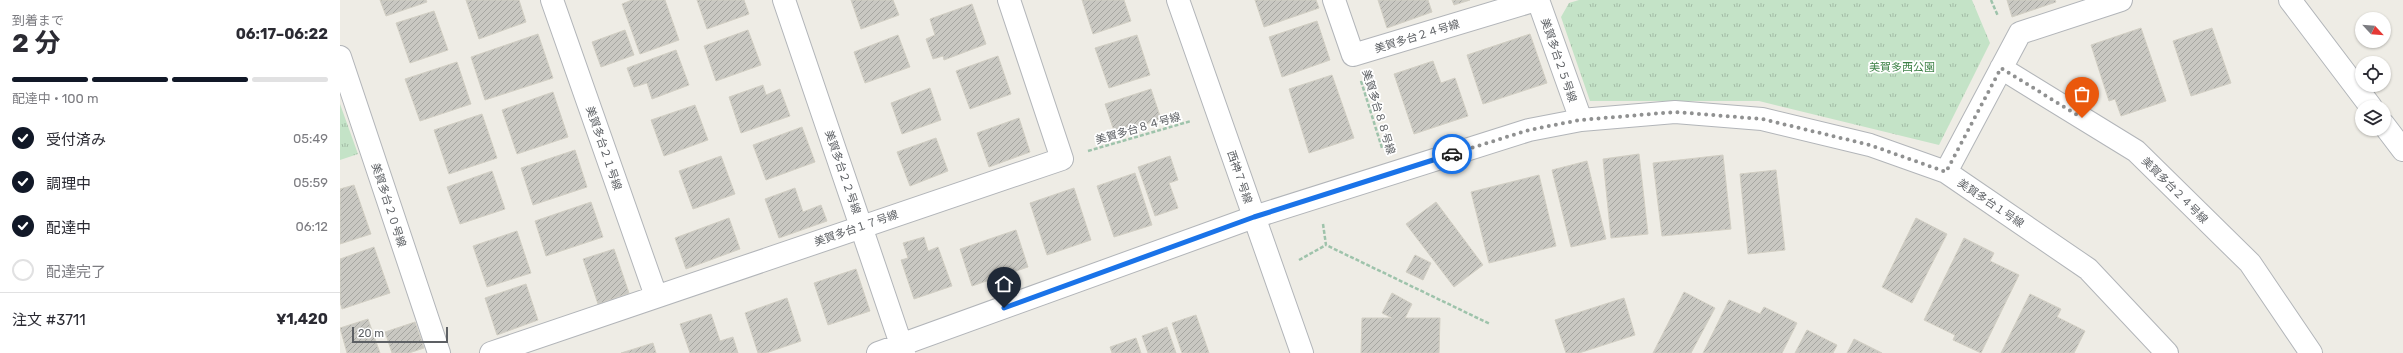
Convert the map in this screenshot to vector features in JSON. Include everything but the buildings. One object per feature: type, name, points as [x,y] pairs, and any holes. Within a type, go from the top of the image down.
[{"type":"street","name":"美賀多台２１号線","points":[[552,0],[656,296]]},
{"type":"street","name":"美賀多台２２号線","points":[[784,0],[903,349]]},
{"type":"street","points":[[1009,0],[1062,158]]},
{"type":"street","name":"西神７号線","points":[[1178,0],[1302,353]]},
{"type":"street","points":[[1334,0],[1353,55]]},
{"type":"street","name":"美賀多台２４号線","points":[[1353,55],[1537,0]]},
{"type":"street","name":"美賀多台２５号線","points":[[1537,0],[1580,120]]},
{"type":"street","points":[[1946,172],[2020,33],[2120,0]]},
{"type":"street","points":[[2290,0],[2366,100]]},
{"type":"street","name":"美賀多台２０号線","points":[[340,57],[439,353]]},
{"type":"street","name":"美賀多台２４号線","points":[[2001,68],[2136,151],[2250,263],[2311,353]]},
{"type":"street","name":"美賀多台１号線","points":[[878,353],[903,349],[1254,217],[1529,130],[1580,120],[1675,112],[1762,119],[1870,145],[1946,172],[2088,269],[2167,353]]},
{"type":"street","points":[[2391,134],[2403,150]]},
{"type":"street","name":"美賀多台１７号線","points":[[491,353],[1062,158]]},
{"type":"path","name":"美賀多台８８号線","points":[[1353,55],[1390,174]]},
{"type":"path","name":"美賀多台８４号線","points":[[1062,158],[1218,114]]},
{"type":"path","points":[[1318,196],[1326,245],[1490,324]]},
{"type":"green space","name":"美賀多西公園","points":[[1579,0],[1972,0],[1990,43],[1939,145],[1759,101],[1590,101],[1561,17],[1569,3]]},
{"type":"green space","points":[[340,104],[358,154],[340,160]]},
{"type":"way so far","points":[[1452,154],[1529,130],[1580,120],[1675,112],[1762,119],[1870,145],[1946,172],[2001,68],[2082,118]]},
{"type":"route","points":[[1004,308],[1254,217],[1452,154]]}]
